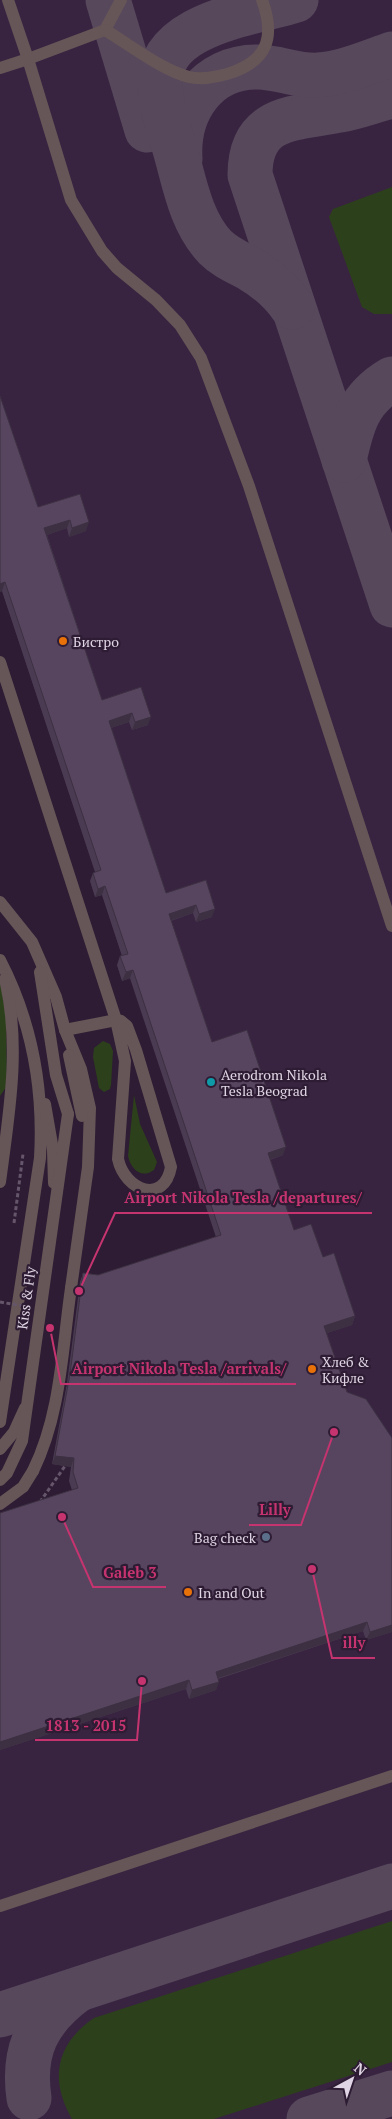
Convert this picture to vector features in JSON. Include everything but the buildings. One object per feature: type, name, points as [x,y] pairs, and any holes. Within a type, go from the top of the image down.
[{"type":"street","points":[[8,0],[71,200],[102,251],[180,326],[201,358],[249,486],[392,926]]},
{"type":"street","points":[[0,68],[105,30],[121,0]]},
{"type":"street","points":[[105,30],[176,73],[207,78],[240,70],[258,58],[267,43],[270,26],[262,0]]},
{"type":"street","points":[[0,662],[116,1020],[125,1061],[118,1159],[120,1170],[135,1188],[144,1190],[159,1187],[169,1175],[170,1167],[136,1050],[127,1026],[121,1021],[116,1020],[65,1030]]},
{"type":"street","points":[[0,902],[22,927],[32,942],[56,997],[65,1030],[81,1108],[88,1167],[55,1410],[45,1447],[33,1471],[22,1487],[0,1504]]},
{"type":"street","name":"Kiss & Fly","points":[[0,1480],[12,1466],[22,1441],[68,1114],[56,1075],[38,958]]},
{"type":"street","points":[[0,961],[14,987],[24,1014],[37,1076],[50,1122],[54,1150],[54,1236],[36,1374],[24,1412],[14,1432],[0,1449]]},
{"type":"street","points":[[0,961],[12,1013],[14,1038],[12,1095],[0,1182]]},
{"type":"street","points":[[0,1422],[40,1158],[42,1130],[37,1076]]},
{"type":"street","points":[[0,1906],[392,1776]]},
{"type":"path","points":[[0,1302],[27,1306]]},
{"type":"path","points":[[48,1500],[39,1504],[65,1466]]},
{"type":"shaded area","points":[[0,0],[392,0],[392,2119],[0,2119],[0,1521],[74,1496],[69,1481],[218,1243],[130,979],[122,981],[117,965],[124,962],[102,895],[95,897],[90,881],[97,878],[2,591],[0,592]]},
{"type":"green space","points":[[392,187],[392,314],[374,314],[362,307],[329,217],[333,209]]},
{"type":"green space","points":[[0,979],[6,1016],[7,1086],[0,1096]]},
{"type":"green space","points":[[103,1041],[110,1044],[113,1051],[111,1085],[110,1089],[104,1092],[99,1088],[93,1057],[94,1048]]},
{"type":"green space","points":[[134,1095],[140,1124],[157,1162],[154,1170],[145,1174],[134,1169],[128,1156]]},
{"type":"green space","points":[[392,1921],[392,2062],[214,2119],[72,2119],[60,2090],[60,2063],[71,2039],[94,2018]]},
{"type":"taxiway","points":[[108,0],[147,130]]},
{"type":"taxiway","points":[[292,307],[268,281],[219,251],[200,226],[186,190],[164,111],[160,86],[163,65],[174,48],[190,35],[210,25],[233,17],[296,0]]},
{"type":"taxiway","points":[[180,159],[180,141],[190,109],[198,95],[223,74],[240,69],[258,67],[304,75],[328,74],[347,70],[392,54]]},
{"type":"taxiway","points":[[392,96],[347,109],[292,118],[278,123],[267,130],[258,140],[252,155],[250,175],[392,605]]},
{"type":"taxiway","points":[[344,460],[358,413],[371,395],[392,379]]},
{"type":"taxiway","points":[[0,2015],[392,1886]]},
{"type":"taxiway","points":[[29,2098],[28,2065],[36,2037],[52,2013],[76,1991]]},
{"type":"taxiway","points":[[309,2119],[392,2093]]},
{"type":"place","name":"Бистро","points":[[63,641]]},
{"type":"place","name":"Aerodrom Nikola Tesla Beograd","points":[[211,1082]]},
{"type":"place","name":"Airport Nikola Tesla /departures/","points":[[79,1291]]},
{"type":"place","name":"Airport Nikola Tesla /arrivals/","points":[[50,1328]]},
{"type":"place","name":"Хлеб & Кифле","points":[[312,1369]]},
{"type":"place","name":"Lilly","points":[[334,1432]]},
{"type":"place","name":"Galeb 3","points":[[62,1517]]},
{"type":"place","name":"Bag check","points":[[266,1537]]},
{"type":"place","name":"illy","points":[[312,1569]]},
{"type":"place","name":"In and Out","points":[[188,1592]]},
{"type":"place","name":"1813 - 2015","points":[[142,1681]]}]
